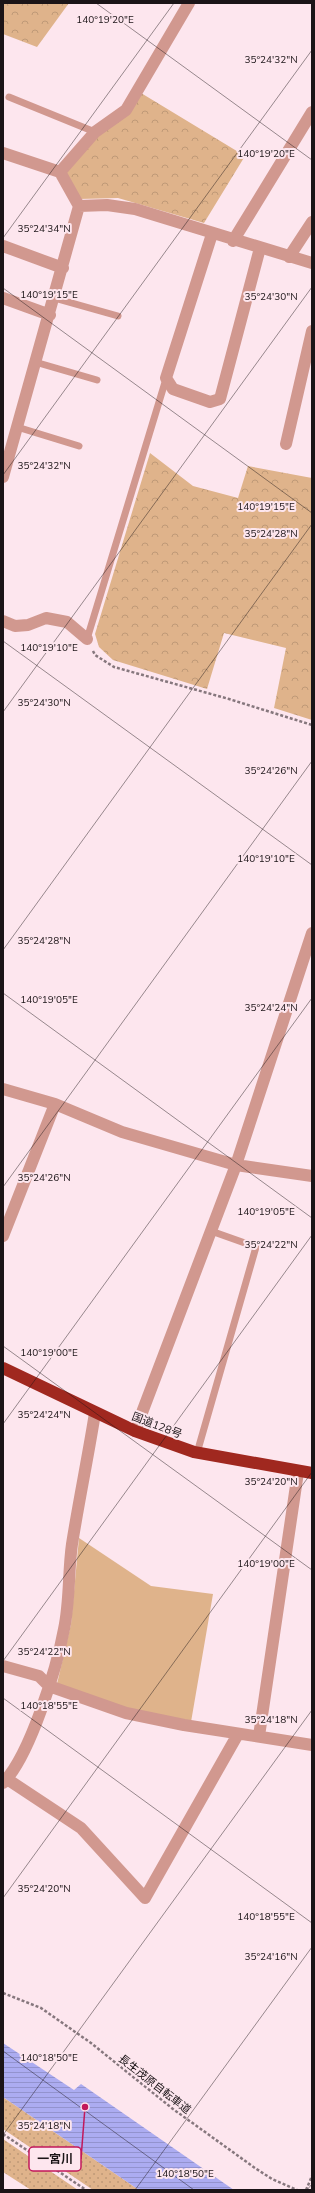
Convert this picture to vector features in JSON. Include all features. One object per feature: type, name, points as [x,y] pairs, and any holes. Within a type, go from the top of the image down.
[{"type":"highway","name":"国道128号","points":[[3,1368],[135,1431],[197,1453],[298,1472],[312,1473]]},
{"type":"street","points":[[60,172],[95,132],[126,110],[190,3]]},
{"type":"street","points":[[233,240],[312,112]]},
{"type":"street","points":[[3,153],[60,172],[79,206],[50,315],[35,362],[3,477]]},
{"type":"street","points":[[79,206],[107,205],[135,209],[212,234],[312,263]]},
{"type":"street","points":[[289,257],[312,222]]},
{"type":"street","points":[[212,234],[166,378],[173,389],[210,402],[220,399],[260,248]]},
{"type":"street","points":[[3,246],[63,268]]},
{"type":"street","points":[[3,298],[50,315]]},
{"type":"street","points":[[286,444],[312,331]]},
{"type":"street","points":[[3,621],[15,626],[28,625],[46,618],[67,622],[87,639]]},
{"type":"street","points":[[135,1431],[236,1165],[312,933]]},
{"type":"street","points":[[3,1089],[55,1104],[122,1132],[236,1165],[312,1176]]},
{"type":"street","points":[[3,1236],[55,1104]]},
{"type":"street","points":[[95,1413],[88,1465],[72,1545],[65,1628],[49,1686],[30,1737],[17,1765],[5,1781],[80,1828],[146,1898],[238,1734]]},
{"type":"street","points":[[259,1736],[298,1472]]},
{"type":"street","points":[[3,1666],[39,1676],[49,1686],[126,1713],[312,1746]]},
{"type":"lane","points":[[9,97],[95,132]]},
{"type":"lane","points":[[54,298],[118,316]]},
{"type":"lane","points":[[35,362],[97,380]]},
{"type":"lane","points":[[87,639],[166,378]]},
{"type":"lane","points":[[18,427],[79,446]]},
{"type":"lane","points":[[197,1453],[256,1246],[211,1231]]},
{"type":"path","points":[[87,639],[95,655],[114,667],[229,698],[312,725]]},
{"type":"path","name":"長生茂原自転車道","points":[[3,1993],[41,2008],[91,2043],[173,2109],[255,2168],[272,2179],[297,2190]]},
{"type":"path","points":[[3,2134],[86,2190]]},
{"type":"path","points":[[306,2190],[312,2176]]},
{"type":"green space","points":[[3,3],[69,3],[37,47],[3,34]]},
{"type":"green space","points":[[141,93],[245,156],[204,223],[118,198],[79,199],[66,176],[67,171],[91,142]]},
{"type":"green space","points":[[150,453],[193,486],[238,498],[248,466],[312,478],[312,720],[274,708],[286,648],[224,633],[207,689],[113,660],[99,647],[95,634]]},
{"type":"green space","points":[[79,1538],[151,1586],[213,1594],[191,1722],[125,1710],[57,1684],[71,1624]]},
{"type":"green space","points":[[3,2097],[139,2190],[93,2190],[3,2129]]},
{"type":"green space","points":[[3,2139],[78,2190],[31,2190],[3,2172]]},
{"type":"water","points":[[3,2043],[74,2090],[81,2084],[234,2190],[139,2190],[3,2097]]},
{"type":"place","name":"一宮川","points":[[85,2107]]}]
